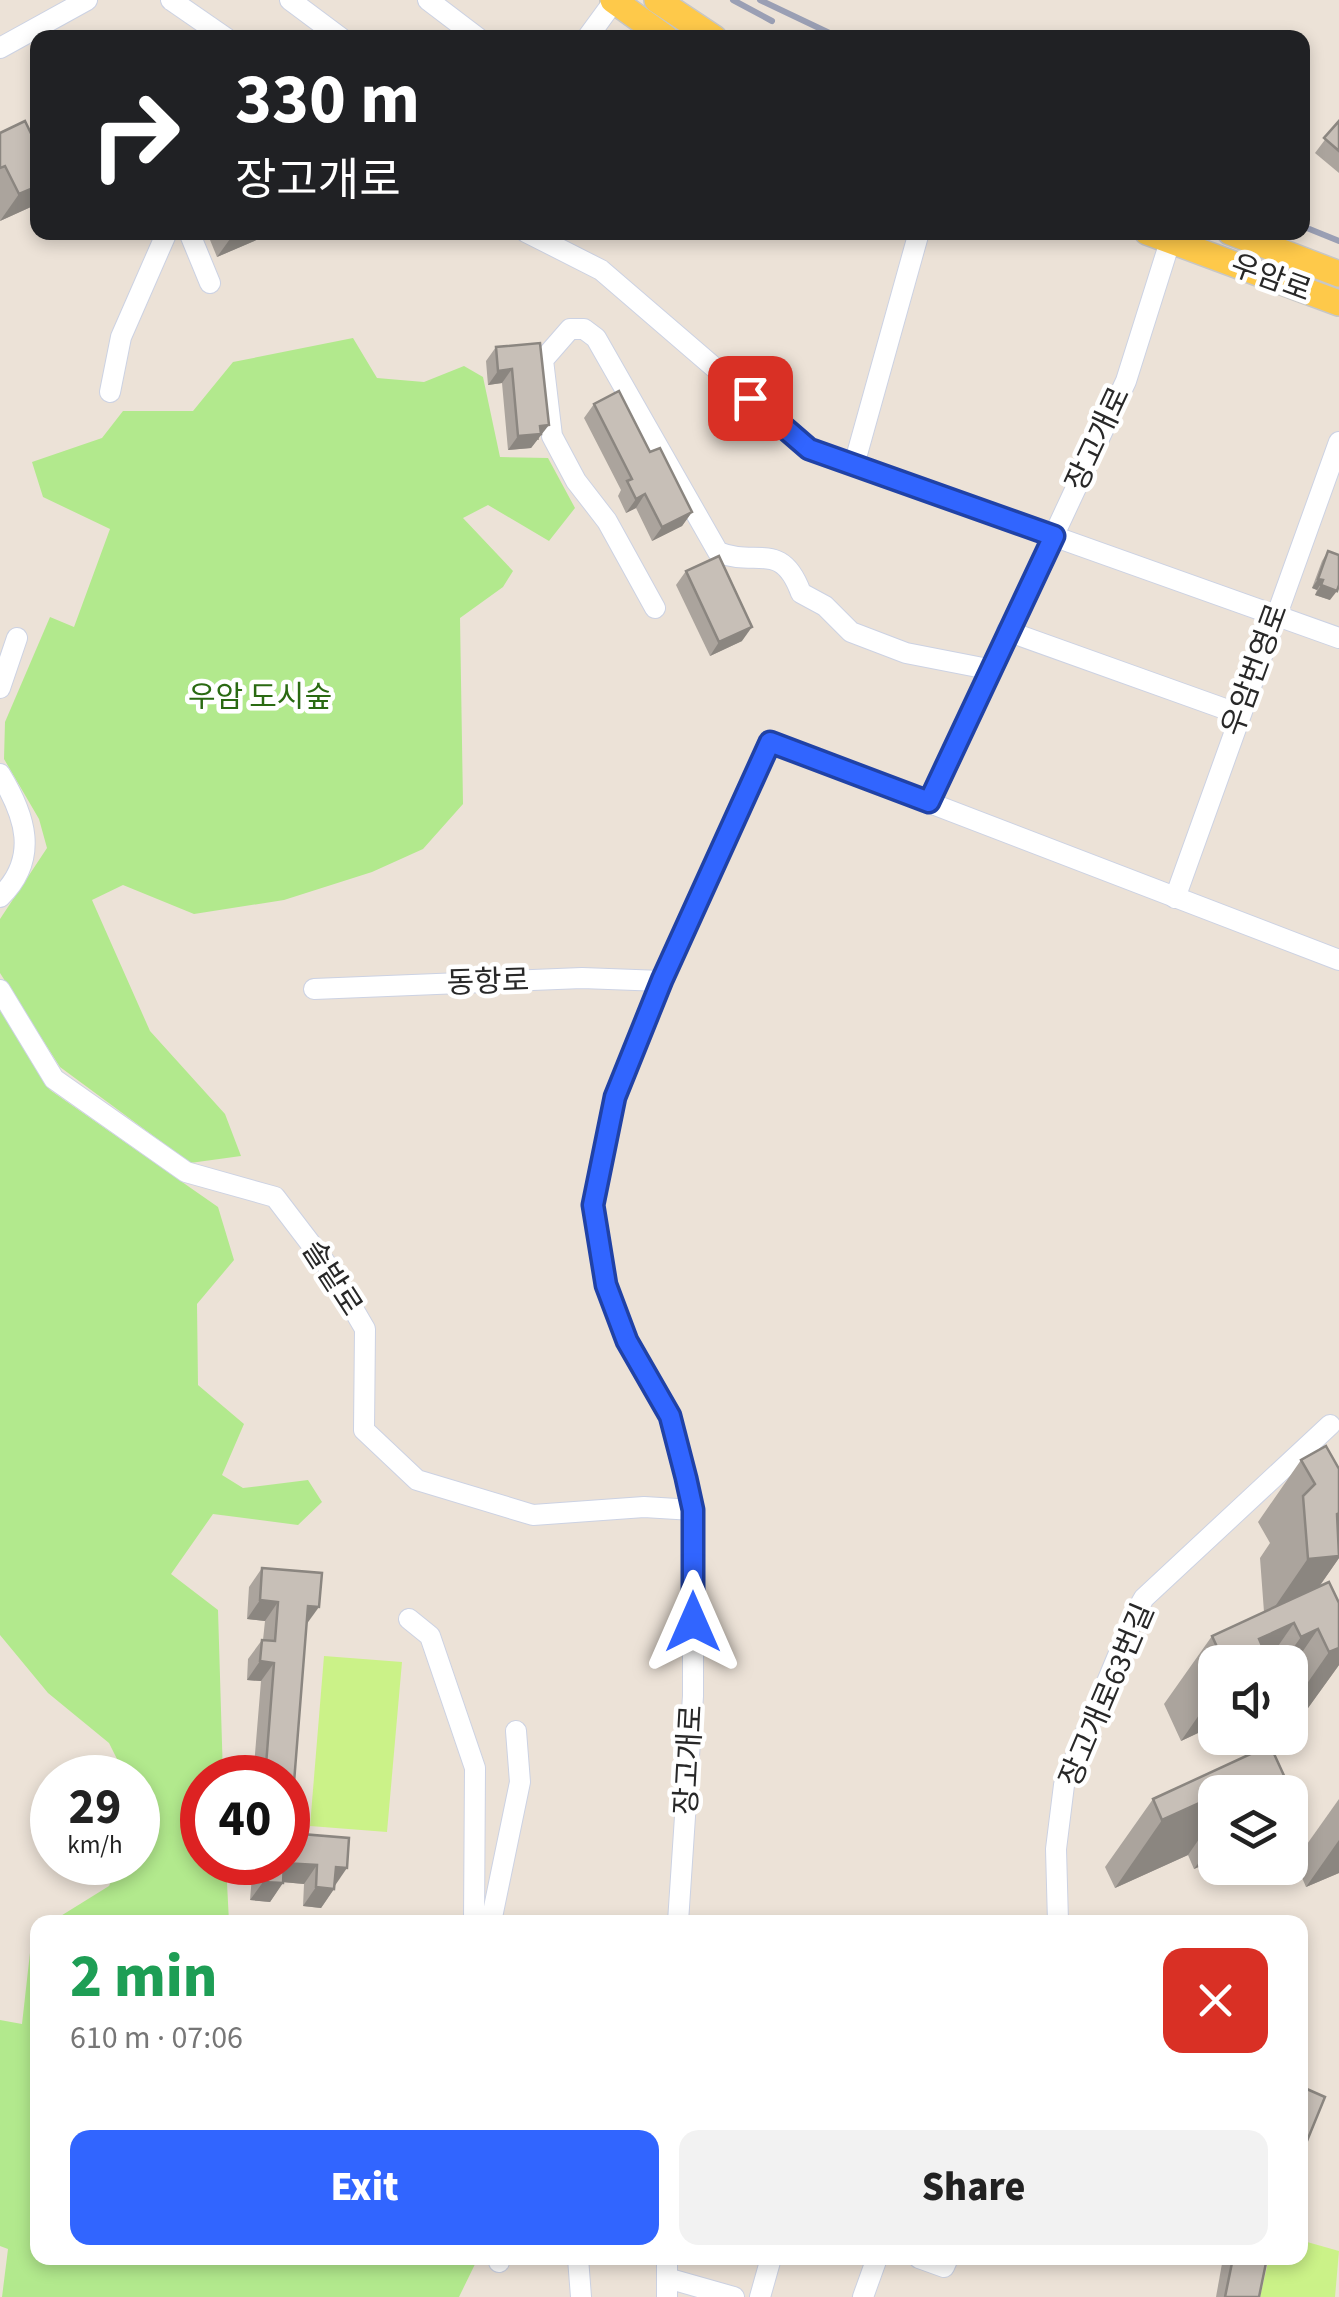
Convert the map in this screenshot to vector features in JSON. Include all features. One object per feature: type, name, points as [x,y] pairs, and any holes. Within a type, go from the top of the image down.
[{"type":"main road","points":[[614,0],[655,30]]},
{"type":"main road","points":[[657,0],[702,30]]},
{"type":"main road","name":"우암로","points":[[1176,240],[1339,302]]},
{"type":"main road","name":"우암로","points":[[1251,240],[1339,274]]},
{"type":"street","points":[[33,30],[87,0]]},
{"type":"street","points":[[171,0],[214,30]]},
{"type":"street","points":[[290,0],[330,30]]},
{"type":"street","points":[[428,0],[467,30]]},
{"type":"street","points":[[593,30],[614,0]]},
{"type":"street","points":[[0,48],[30,31]]},
{"type":"street","points":[[110,392],[120,337],[162,240]]},
{"type":"street","points":[[192,240],[210,283]]},
{"type":"street","points":[[542,240],[602,270],[809,449],[1339,638]]},
{"type":"street","points":[[854,465],[918,240]]},
{"type":"street","name":"장고개로","points":[[929,802],[988,668],[1126,381],[1162,240]]},
{"type":"street","points":[[655,608],[607,521],[576,481],[552,436],[544,360],[570,329],[584,329],[596,338],[712,545],[726,555],[776,558],[796,578],[808,600],[825,606],[851,632],[906,653],[988,668]]},
{"type":"street","name":"우암번영로","points":[[1174,898],[1339,442]]},
{"type":"street","points":[[1007,631],[1239,714]]},
{"type":"street","points":[[0,688],[17,638]]},
{"type":"street","name":"장고개로","points":[[678,1915],[693,1696],[693,1510],[670,1416],[627,1341],[606,1285],[593,1205],[615,1097],[662,980],[770,742],[1339,960]]},
{"type":"street","points":[[0,774],[25,820],[25,849],[0,897]]},
{"type":"street","name":"동항로","points":[[314,989],[582,978],[662,980]]},
{"type":"street","name":"솔밭로","points":[[0,990],[54,1078],[186,1172],[275,1197],[330,1269],[365,1330],[364,1430],[417,1480],[533,1515],[644,1507],[693,1510]]},
{"type":"street","name":"장고개로63번길","points":[[1058,1915],[1056,1849],[1064,1785],[1136,1610],[1330,1425]]},
{"type":"street","points":[[409,1619],[430,1636],[476,1768],[474,1915]]},
{"type":"street","points":[[492,1915],[520,1782],[516,1732]]},
{"type":"street","points":[[579,2265],[581,2297]]},
{"type":"street","points":[[760,2297],[769,2265]]},
{"type":"street","points":[[863,2297],[874,2265]]},
{"type":"street","points":[[667,2277],[734,2297]]},
{"type":"green space","name":"우암 도시숲","points":[[353,338],[377,378],[424,382],[464,366],[483,377],[500,457],[548,458],[575,508],[549,541],[488,505],[463,518],[513,571],[503,587],[460,618],[463,804],[423,849],[372,872],[284,900],[194,914],[123,885],[92,900],[150,1031],[225,1114],[241,1156],[190,1163],[60,1067],[0,973],[0,919],[47,848],[39,819],[4,759],[5,722],[50,617],[74,627],[110,529],[43,497],[32,462],[102,438],[123,411],[193,411],[233,362]]},
{"type":"green space","points":[[0,1004],[50,1090],[218,1207],[234,1260],[197,1304],[198,1385],[244,1424],[222,1475],[243,1488],[308,1480],[322,1502],[298,1525],[213,1514],[171,1574],[218,1610],[222,1755],[180,1755],[180,1885],[227,1885],[229,1915],[62,1915],[109,1885],[160,1885],[160,1755],[115,1755],[109,1743],[48,1693],[0,1635]]},
{"type":"green space","points":[[324,1656],[402,1662],[387,1832],[310,1826]]},
{"type":"green space","points":[[30,1953],[30,2265],[475,2265],[459,2297],[2,2297],[8,2249],[0,2246],[0,2020],[22,2024]]},
{"type":"green space","points":[[1308,2242],[1339,2251],[1335,2297],[1260,2297],[1267,2265],[1308,2265]]},
{"type":"building","points":[[25,121],[30,131],[30,189],[19,194],[5,166],[0,168],[0,133]]},
{"type":"building","points":[[1339,121],[1339,151],[1324,138]]},
{"type":"building","points":[[540,343],[549,425],[540,426],[541,434],[518,436],[512,369],[498,371],[496,347]]},
{"type":"building","points":[[619,391],[650,452],[660,448],[692,512],[662,527],[645,494],[636,499],[627,481],[632,479],[594,404]]},
{"type":"building","points":[[1328,551],[1339,555],[1337,591],[1321,585],[1323,580],[1318,579]]},
{"type":"building","points":[[719,556],[752,627],[719,642],[686,571]]},
{"type":"building","points":[[1326,1446],[1339,1469],[1339,1556],[1308,1559],[1303,1496],[1315,1484],[1301,1460]]},
{"type":"building","points":[[262,1568],[322,1573],[319,1607],[308,1606],[296,1755],[267,1755],[274,1663],[260,1661],[262,1640],[275,1641],[278,1602],[260,1600]]},
{"type":"building","points":[[1329,1582],[1339,1603],[1339,1648],[1329,1652],[1318,1629],[1301,1637],[1294,1623],[1259,1639],[1262,1645],[1216,1645],[1212,1636]]},
{"type":"building","points":[[1248,1755],[1275,1755],[1284,1775],[1205,1775]]},
{"type":"building","points":[[1198,1778],[1198,1804],[1162,1820],[1153,1799]]},
{"type":"building","points":[[310,1835],[349,1838],[347,1868],[336,1867],[334,1889],[316,1887],[317,1865],[310,1865]]},
{"type":"building","points":[[1308,2090],[1325,2097],[1308,2138]]},
{"type":"building","points":[[1232,2265],[1266,2265],[1259,2297],[1225,2297]]},
{"type":"railway","points":[[733,0],[772,21]]},
{"type":"railway","points":[[760,0],[823,30]]},
{"type":"railway","points":[[1310,229],[1339,241]]},
{"type":"route","points":[[693,1622],[693,1510],[686,1478],[670,1416],[627,1341],[606,1285],[593,1205],[615,1097],[662,980],[770,742],[929,802],[988,668],[1054,536],[809,449],[750,398]]}]
